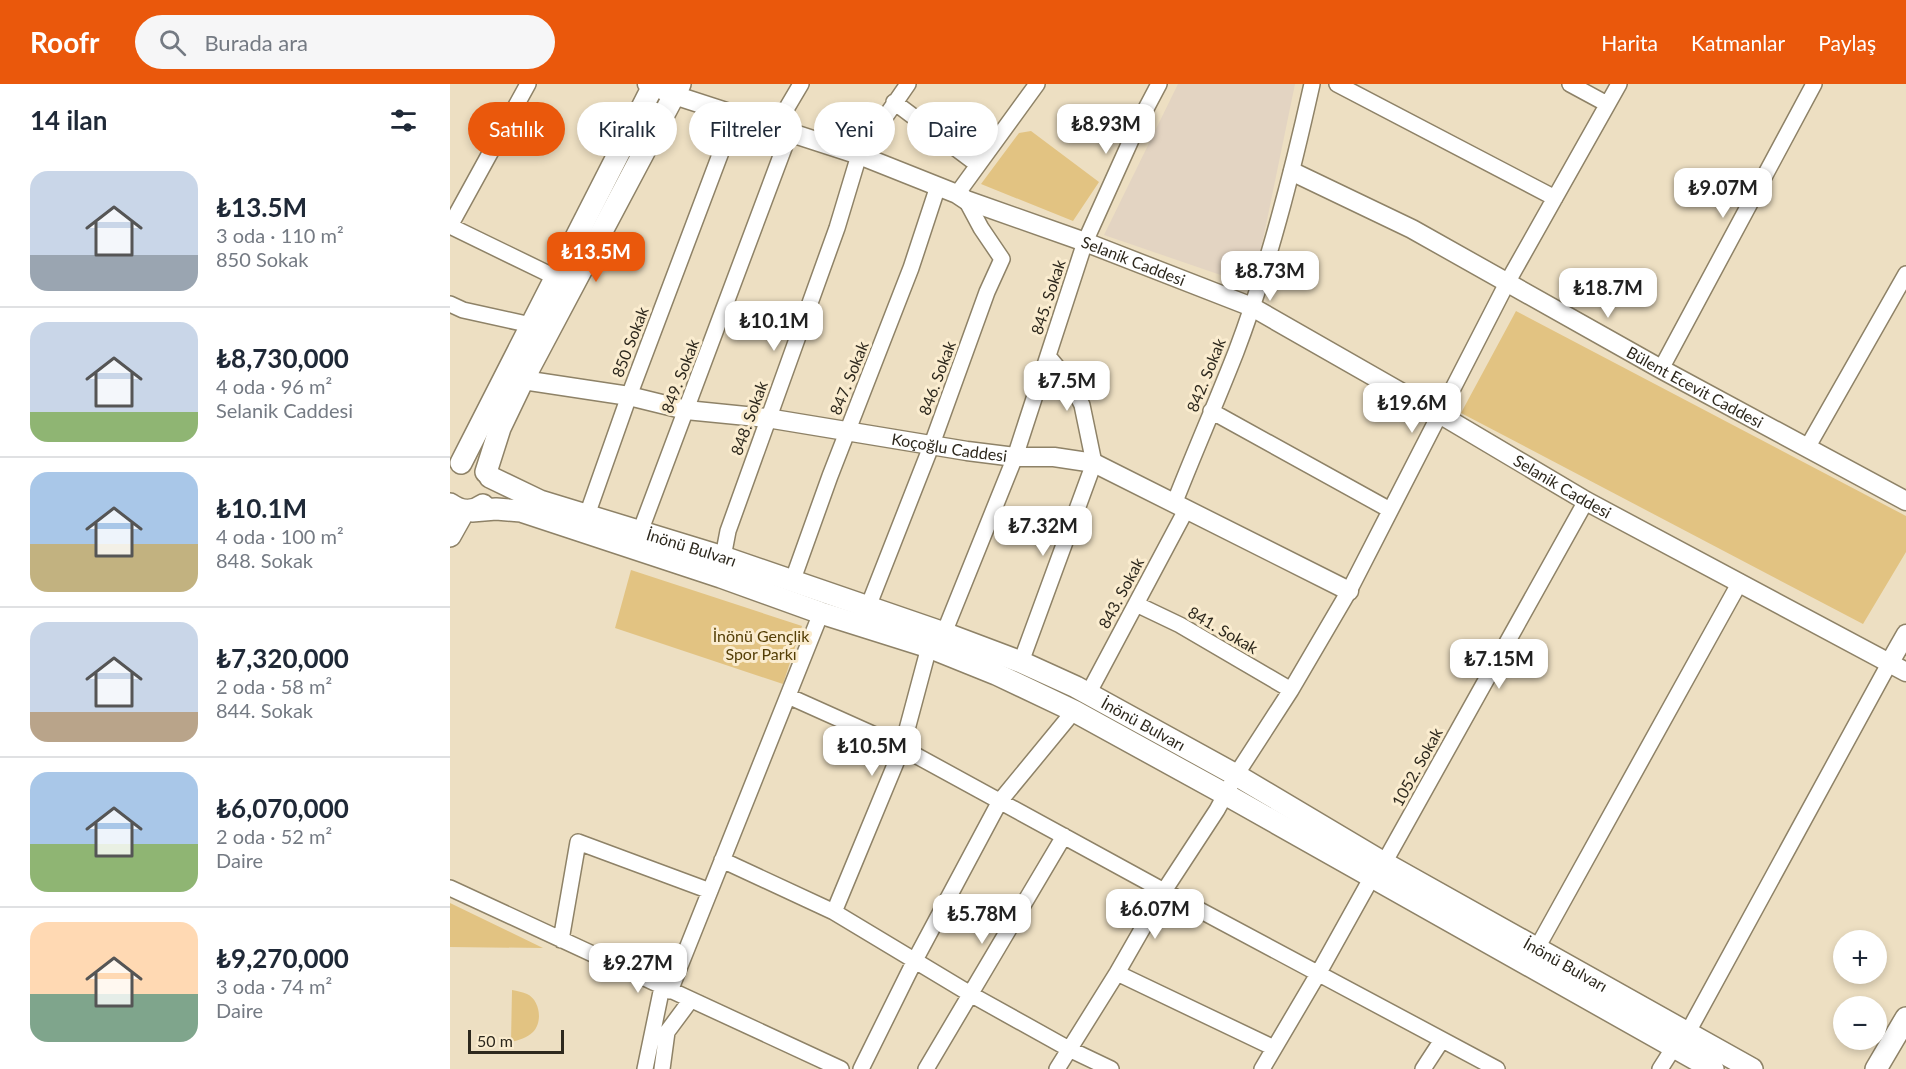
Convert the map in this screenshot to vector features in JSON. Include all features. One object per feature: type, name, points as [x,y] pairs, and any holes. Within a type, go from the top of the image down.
[{"type":"main road","points":[[455,466],[531,325],[651,85]]},
{"type":"main road","points":[[450,536],[462,509],[479,508],[489,498],[491,490],[488,474],[500,428],[523,380],[677,90]]},
{"type":"main road","name":"İnönü Bulvarı","points":[[455,466],[475,463],[488,474],[522,494],[723,557],[868,607],[936,640],[996,674],[1074,711],[1225,794],[1537,948],[1681,1039],[1713,1069]]},
{"type":"main road","name":"İnönü Bulvarı","points":[[462,509],[521,511],[721,577],[821,613],[1020,662],[1088,694],[1236,775],[1378,870],[1681,1039],[1752,1069]]},
{"type":"main road","points":[[1876,1069],[1906,1018]]},
{"type":"main road","points":[[1893,1069],[1906,1044]]},
{"type":"street","points":[[528,84],[450,226],[555,277]]},
{"type":"street","name":"849. Sokak","points":[[794,102],[801,84]]},
{"type":"street","name":"848. Sokak","points":[[894,102],[908,84]]},
{"type":"street","points":[[962,197],[978,165],[1037,84]]},
{"type":"street","name":"845. Sokak","points":[[834,912],[902,748],[936,640],[1015,457],[1085,242],[1140,120],[1159,84]]},
{"type":"street","name":"842. Sokak","points":[[1180,507],[1212,411],[1252,307],[1293,172],[1312,84]]},
{"type":"street","points":[[1337,84],[1555,198]]},
{"type":"street","points":[[1570,84],[1607,104]]},
{"type":"street","points":[[1063,1067],[1068,1049],[1117,973],[1164,891],[1236,775],[1291,690],[1349,591],[1507,284],[1619,84]]},
{"type":"street","points":[[1661,369],[1814,84]]},
{"type":"street","name":"Selanik Caddesi","points":[[651,85],[677,90],[706,102]]},
{"type":"street","points":[[895,103],[978,165]]},
{"type":"street","name":"850 Sokak","points":[[587,515],[719,156]]},
{"type":"street","name":"849. Sokak","points":[[640,532],[686,410],[774,156]]},
{"type":"street","name":"848. Sokak","points":[[723,557],[728,531],[837,228],[859,156]]},
{"type":"street","name":"Selanik Caddesi","points":[[862,156],[962,197],[1252,307],[1586,501],[1906,672]]},
{"type":"street","name":"Bülent Ecevit Caddesi","points":[[1293,172],[1412,229],[1661,369],[1906,501]]},
{"type":"street","name":"847. Sokak","points":[[792,582],[847,430],[911,268],[938,186]]},
{"type":"street","name":"846. Sokak","points":[[868,607],[932,444],[987,292],[1002,259],[962,197]]},
{"type":"street","points":[[1807,448],[1906,274]]},
{"type":"street","points":[[450,304],[463,310],[531,325]]},
{"type":"street","points":[[1020,662],[1095,463],[1082,405],[1072,385],[1048,356]]},
{"type":"street","name":"Koçoğlu Caddesi","points":[[523,380],[629,396],[686,410],[767,418],[967,451],[1015,457],[1054,457],[1095,463],[1349,591]]},
{"type":"street","points":[[1212,411],[1390,510]]},
{"type":"street","name":"1052. Sokak","points":[[1262,1069],[1378,870],[1586,501]]},
{"type":"street","name":"843. Sokak","points":[[1088,694],[1136,604],[1180,507]]},
{"type":"street","points":[[1537,948],[1740,582]]},
{"type":"street","name":"841. Sokak","points":[[1136,604],[1180,625],[1291,690]]},
{"type":"street","points":[[645,1069],[666,989],[710,891],[821,613]]},
{"type":"street","points":[[1660,1069],[1681,1039],[1906,633]]},
{"type":"street","points":[[788,696],[902,748],[1497,1069]]},
{"type":"street","points":[[861,1069],[914,962],[1000,801],[1074,711]]},
{"type":"street","points":[[927,1069],[1064,836]]},
{"type":"street","points":[[561,940],[578,842],[710,891]]},
{"type":"street","points":[[722,860],[834,912],[914,962],[1068,1049],[1111,1069]]},
{"type":"street","points":[[450,888],[841,1069]]},
{"type":"street","points":[[1117,973],[1274,1048]]},
{"type":"street","points":[[663,1068],[667,1032],[690,1001]]},
{"type":"street","points":[[1423,1069],[1442,1040]]},
{"type":"shaded area","points":[[1178,84],[1295,84],[1259,259],[1244,283],[1104,235]]},
{"type":"green space","points":[[1031,131],[1099,182],[1073,221],[981,184],[1019,133]]},
{"type":"green space","points":[[1516,311],[1906,516],[1906,552],[1863,624],[1461,413]]},
{"type":"green space","name":"İnönü Gençlik Spor Parkı","points":[[631,570],[802,626],[783,684],[615,628]]},
{"type":"green space","points":[[450,903],[543,948],[450,947]]},
{"type":"green space","points":[[512,990],[524,993],[535,1001],[539,1017],[533,1032],[511,1042]]}]
